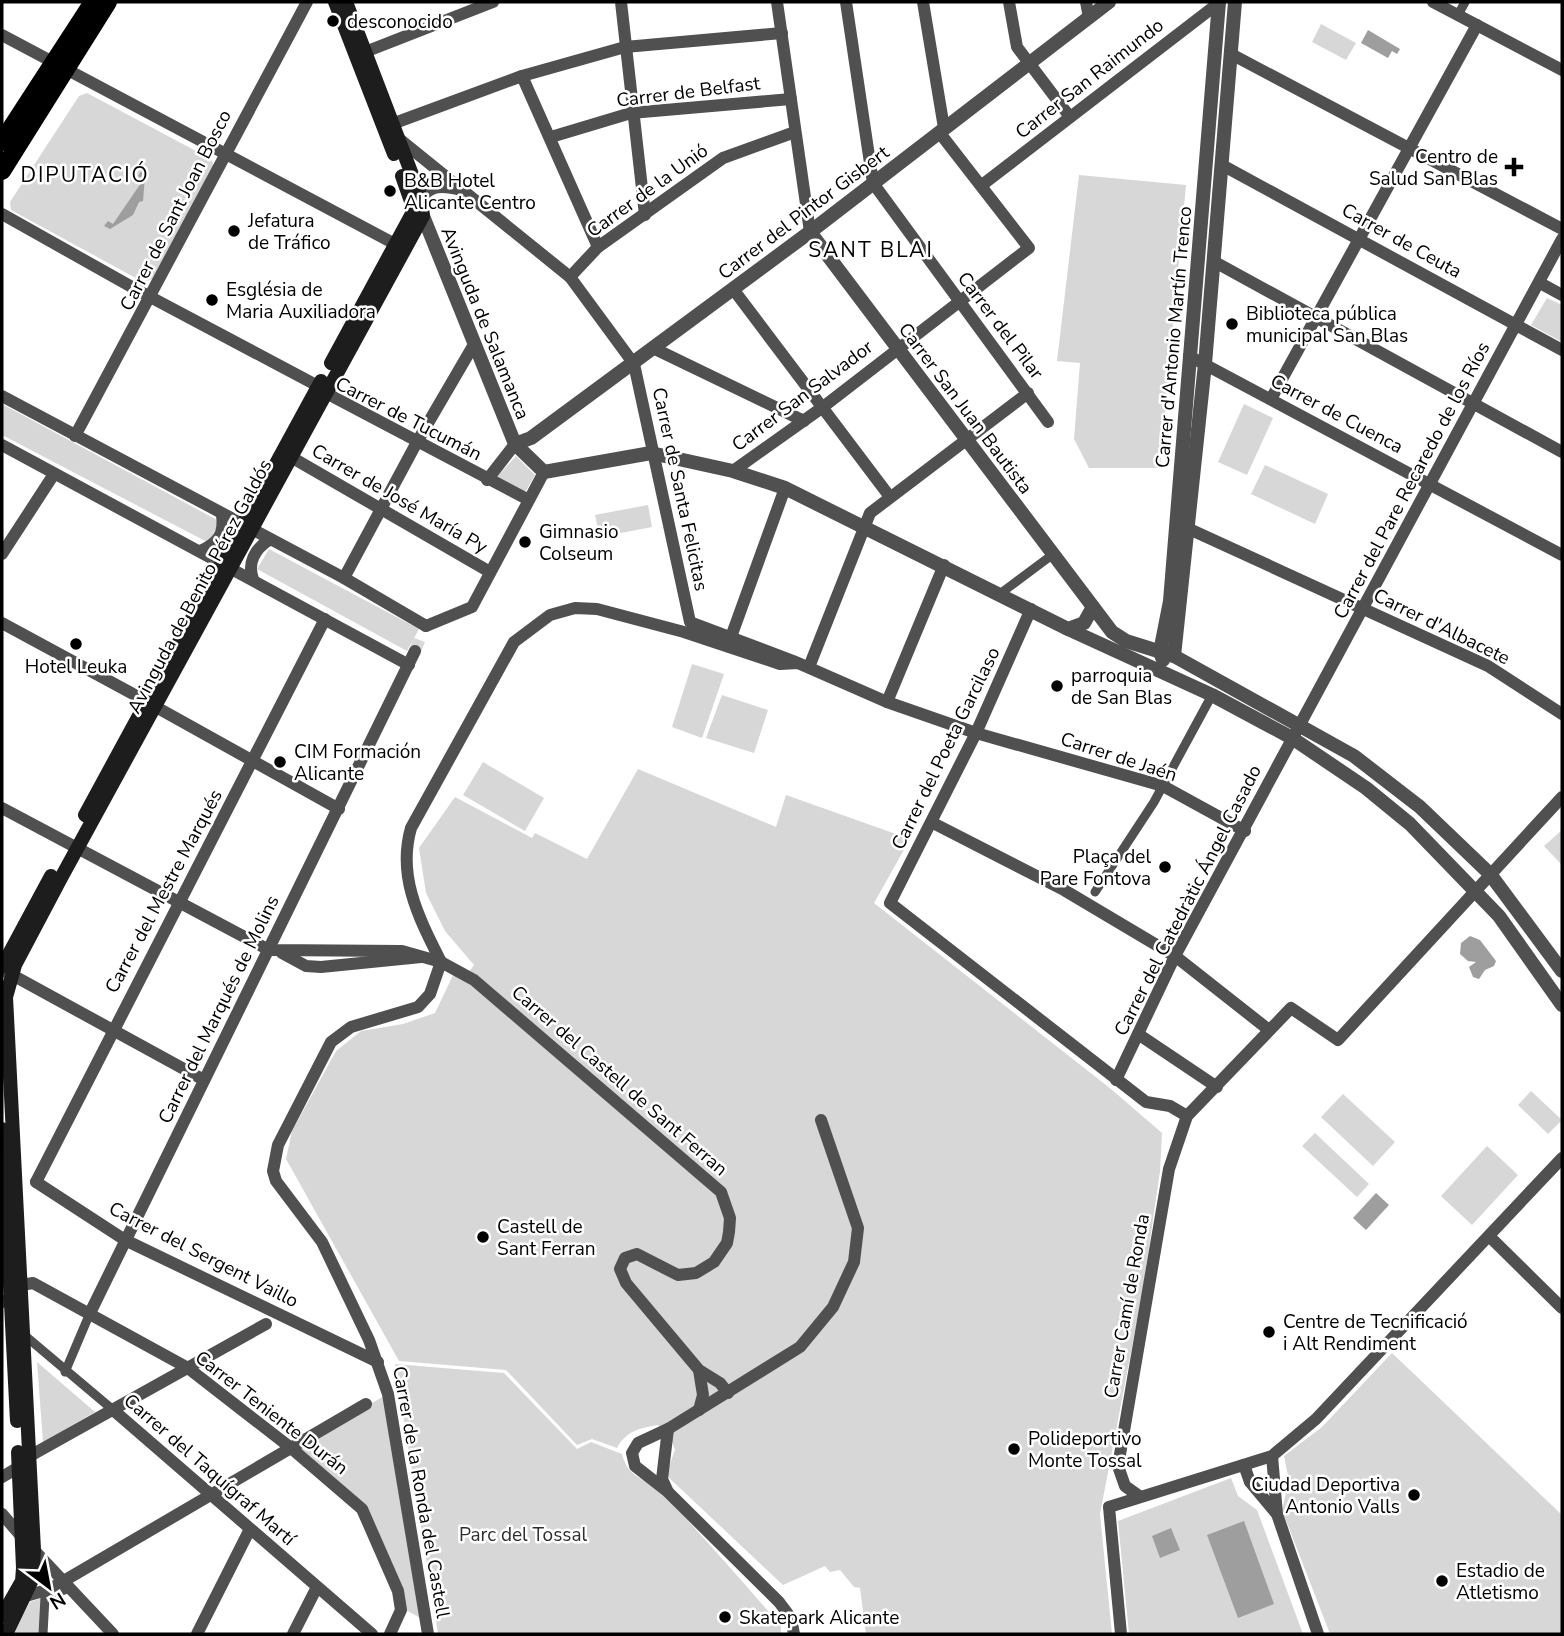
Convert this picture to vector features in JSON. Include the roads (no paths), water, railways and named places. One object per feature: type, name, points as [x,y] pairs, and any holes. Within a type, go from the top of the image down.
[{"type":"main road","points":[[2,171],[61,66],[93,2]]},
{"type":"main road","points":[[2,142],[108,2]]},
{"type":"main road","name":"Avinguda de Salamanca","points":[[335,2],[419,208]]},
{"type":"main road","name":"Avinguda de Salamanca","points":[[346,2],[398,138],[419,208]]},
{"type":"main road","name":"Avinguda de Benito Pérez Galdós","points":[[246,528],[291,457],[319,392],[395,244],[419,208]]},
{"type":"main road","name":"Avinguda de Benito Pérez Galdós","points":[[24,1462],[21,1285],[5,970],[419,208]]},
{"type":"main road","points":[[2,1129],[6,1301],[34,1550],[32,1580],[6,1634]]},
{"type":"main road","points":[[2,1616],[22,1581],[24,1462]]},
{"type":"street","name":"Carrer de Sant Joan Bosco","points":[[75,436],[307,2]]},
{"type":"street","points":[[365,52],[493,2]]},
{"type":"street","points":[[621,2],[631,113],[645,215]]},
{"type":"street","points":[[777,2],[810,232]]},
{"type":"street","points":[[846,2],[873,183]]},
{"type":"street","points":[[923,2],[942,130],[982,185]]},
{"type":"street","points":[[1009,2],[1017,47],[1070,117]]},
{"type":"street","points":[[1086,2],[1089,18]]},
{"type":"street","name":"Carrer del Pintor Gisbert","points":[[515,444],[531,438],[634,363],[810,232],[1109,2]]},
{"type":"street","name":"Carrer d'Antonio Martín Trenco","points":[[1169,674],[1166,656],[1170,601],[1189,356],[1207,175],[1219,2]]},
{"type":"street","name":"Carrer San Raimundo","points":[[982,185],[1219,2]]},
{"type":"street","name":"Carrer d'Antonio Martín Trenco","points":[[1166,656],[1187,528],[1205,364],[1235,2]]},
{"type":"street","points":[[1433,2],[1562,70]]},
{"type":"street","points":[[1458,15],[1465,2]]},
{"type":"street","points":[[1270,399],[1477,24]]},
{"type":"street","points":[[393,124],[522,76],[625,47],[782,33]]},
{"type":"street","points":[[2,35],[395,244]]},
{"type":"street","points":[[1231,54],[1562,229]]},
{"type":"street","points":[[522,76],[598,247]]},
{"type":"street","name":"Carrer de Belfast","points":[[551,137],[631,113],[791,99]]},
{"type":"street","name":"Carrer de la Unió","points":[[570,277],[598,247],[723,158],[795,132]]},
{"type":"street","points":[[398,138],[570,277],[634,363]]},
{"type":"street","name":"Carrer de Ceuta","points":[[1222,165],[1562,350]]},
{"type":"street","name":"Carrer del Pilar","points":[[873,183],[1048,422]]},
{"type":"street","name":"Carrer San Salvador","points":[[733,471],[804,421],[1028,248],[982,185]]},
{"type":"street","points":[[419,208],[433,187],[443,186],[464,191]]},
{"type":"street","name":"Avinguda de Salamanca","points":[[419,208],[515,444]]},
{"type":"street","name":"Carrer de Tucumán","points":[[2,214],[139,291],[151,295],[319,392],[527,499]]},
{"type":"street","name":"Carrer San Juan Bautista","points":[[810,232],[1112,632],[1126,641],[1166,656]]},
{"type":"street","name":"Carrer del Pare Recaredo de los Ríos","points":[[1292,738],[1364,610],[1562,239]]},
{"type":"street","points":[[1213,261],[1562,452]]},
{"type":"street","points":[[1540,283],[1562,295]]},
{"type":"street","points":[[733,289],[890,496]]},
{"type":"street","points":[[344,578],[417,442],[473,346]]},
{"type":"street","points":[[653,348],[804,421]]},
{"type":"street","name":"Carrer de Cuenca","points":[[1189,356],[1562,555]]},
{"type":"street","name":"Carrer de Santa Felicitas","points":[[634,363],[651,453],[690,622]]},
{"type":"street","points":[[441,962],[411,893],[405,867],[411,828],[493,677],[524,632],[550,615],[588,607],[684,632],[780,664],[804,665],[870,513],[1028,393]]},
{"type":"street","points":[[2,396],[344,578],[426,626],[472,607],[527,499],[544,472],[651,453],[733,471],[785,488],[866,525],[1068,629],[1212,695],[1292,738],[1366,788],[1410,824],[1499,916],[1562,1005]]},
{"type":"street","points":[[487,480],[515,444],[544,472]]},
{"type":"street","points":[[2,445],[408,665]]},
{"type":"street","name":"Carrer de José María Py","points":[[291,457],[490,572]]},
{"type":"street","points":[[2,554],[54,474]]},
{"type":"street","points":[[731,637],[785,488]]},
{"type":"street","points":[[200,551],[210,547],[220,537],[222,515]]},
{"type":"street","name":"Carrer d'Albacete","points":[[1187,528],[1488,666],[1562,714]]},
{"type":"street","points":[[253,579],[251,563],[256,550],[269,540]]},
{"type":"street","points":[[1000,593],[1052,555]]},
{"type":"street","points":[[887,702],[944,565]]},
{"type":"street","points":[[1068,629],[1084,623],[1093,607]]},
{"type":"street","name":"Carrer del Poeta Garcilaso","points":[[1031,609],[933,823],[890,903],[1116,1080]]},
{"type":"street","name":"Carrer del Mestre Marqués","points":[[36,1182],[325,619]]},
{"type":"street","points":[[2,622],[339,809]]},
{"type":"street","name":"Carrer de Jaén","points":[[690,622],[789,656],[887,702],[976,733],[1163,786],[1245,831]]},
{"type":"street","name":"Carrer del Marqués de Molins","points":[[65,1372],[90,1313],[204,1080],[275,951],[426,626]]},
{"type":"street","points":[[1121,653],[1136,651],[1166,656],[1299,724],[1354,756],[1420,807],[1490,874],[1562,971]]},
{"type":"street","points":[[1095,892],[1163,786],[1212,695]]},
{"type":"street","name":"Carrer del Catedràtic Ángel Casado","points":[[1116,1080],[1175,956],[1245,831],[1292,738]]},
{"type":"street","points":[[1116,1080],[1146,1102],[1170,1106],[1187,1116],[1291,1008],[1338,1040],[1562,797]]},
{"type":"street","points":[[2,808],[178,902],[306,966],[321,967],[423,957],[441,962]]},
{"type":"street","points":[[933,823],[1064,890],[1175,956],[1269,1030]]},
{"type":"street","name":"Carrer de la Ronda del Castell","points":[[428,1634],[388,1394],[378,1362],[317,1233],[276,1181],[274,1159],[286,1128],[331,1042],[351,1027],[418,1007],[430,994],[441,962]]},
{"type":"street","name":"Carrer del Castell de Sant Ferran","points":[[441,962],[474,980],[509,1008],[615,1103],[721,1192],[730,1218],[729,1231],[727,1243],[714,1262],[696,1273],[678,1275],[637,1254],[625,1258],[620,1269],[626,1283],[699,1370],[720,1383],[728,1393]]},
{"type":"street","points":[[5,970],[204,1080]]},
{"type":"street","points":[[1138,1034],[1217,1087]]},
{"type":"street","name":"Carrer Camí de Ronda","points":[[1139,1496],[1125,1486],[1118,1466],[1169,1169],[1187,1116]]},
{"type":"street","points":[[794,1634],[791,1618],[779,1602],[667,1491],[640,1470],[632,1453],[643,1440],[668,1429],[783,1359],[812,1335],[833,1307],[853,1262],[858,1228],[821,1121]]},
{"type":"street","points":[[1121,1634],[1110,1507],[1272,1456],[1316,1419],[1562,1158]]},
{"type":"street","points":[[3,1162],[15,1187],[36,1182]]},
{"type":"street","name":"Carrer del Sergent Vaillo","points":[[36,1182],[125,1240],[378,1362]]},
{"type":"street","points":[[1490,1237],[1562,1308]]},
{"type":"street","name":"Carrer Teniente Durán","points":[[21,1285],[33,1283],[188,1368],[291,1448],[362,1509],[393,1577],[401,1610],[390,1634]]},
{"type":"street","points":[[6,1301],[21,1285]]},
{"type":"street","points":[[2,1477],[112,1409],[266,1324]]},
{"type":"street","name":"Carrer del Taquígraf Martí","points":[[22,1333],[372,1634]]},
{"type":"street","points":[[699,1370],[703,1395],[699,1410]]},
{"type":"street","points":[[26,1596],[67,1585],[211,1495],[366,1405]]},
{"type":"street","points":[[667,1491],[662,1479],[668,1429]]},
{"type":"street","points":[[643,1440],[657,1441],[666,1451]]},
{"type":"street","points":[[1272,1456],[1277,1514],[1318,1634]]},
{"type":"street","points":[[640,1470],[653,1472],[663,1465]]},
{"type":"street","points":[[1244,1465],[1250,1482],[1277,1514]]},
{"type":"street","points":[[2,1514],[22,1537]]},
{"type":"street","points":[[197,1634],[250,1529]]},
{"type":"street","points":[[34,1550],[113,1634]]},
{"type":"street","points":[[293,1634],[317,1587]]},
{"type":"street","points":[[43,1634],[45,1597],[51,1591]]},
{"type":"tunnel","points":[[415,651],[420,638]]},
{"type":"place","name":"desconocido","points":[[333,21]]},
{"type":"place","name":"Centro de Salud San Blas","points":[[1514,167]]},
{"type":"place","name":"B&B Hotel Alicante Centro","points":[[390,191]]},
{"type":"place","name":"Jefatura de Tráfico","points":[[234,231]]},
{"type":"place","name":"Església de Maria Auxiliadora","points":[[212,300]]},
{"type":"place","name":"Biblioteca pública municipal San Blas","points":[[1232,324]]},
{"type":"place","name":"Gimnasio Colseum","points":[[525,542]]},
{"type":"place","name":"Hotel Leuka","points":[[76,644]]},
{"type":"place","name":"parroquia de San Blas","points":[[1057,686]]},
{"type":"place","name":"CIM Formación Alicante","points":[[280,762]]},
{"type":"place","name":"Plaça del Pare Fontova","points":[[1165,867]]},
{"type":"place","name":"Castell de Sant Ferran","points":[[483,1237]]},
{"type":"place","name":"Centre de Tecnificació i Alt Rendiment","points":[[1269,1332]]},
{"type":"place","name":"Polideportivo Monte Tossal","points":[[1014,1449]]},
{"type":"place","name":"Ciudad Deportiva Antonio Valls","points":[[1414,1495]]},
{"type":"place","name":"Estadio de Atletismo","points":[[1442,1581]]},
{"type":"place","name":"Skatepark Alicante","points":[[725,1617]]},
{"type":"district","name":"DIPUTACIÓ","points":[[85,175]]},
{"type":"district","name":"SANT BLAI","points":[[871,250]]},
{"type":"park label","name":"Parc del Tossal","points":[[523,1534]]}]
